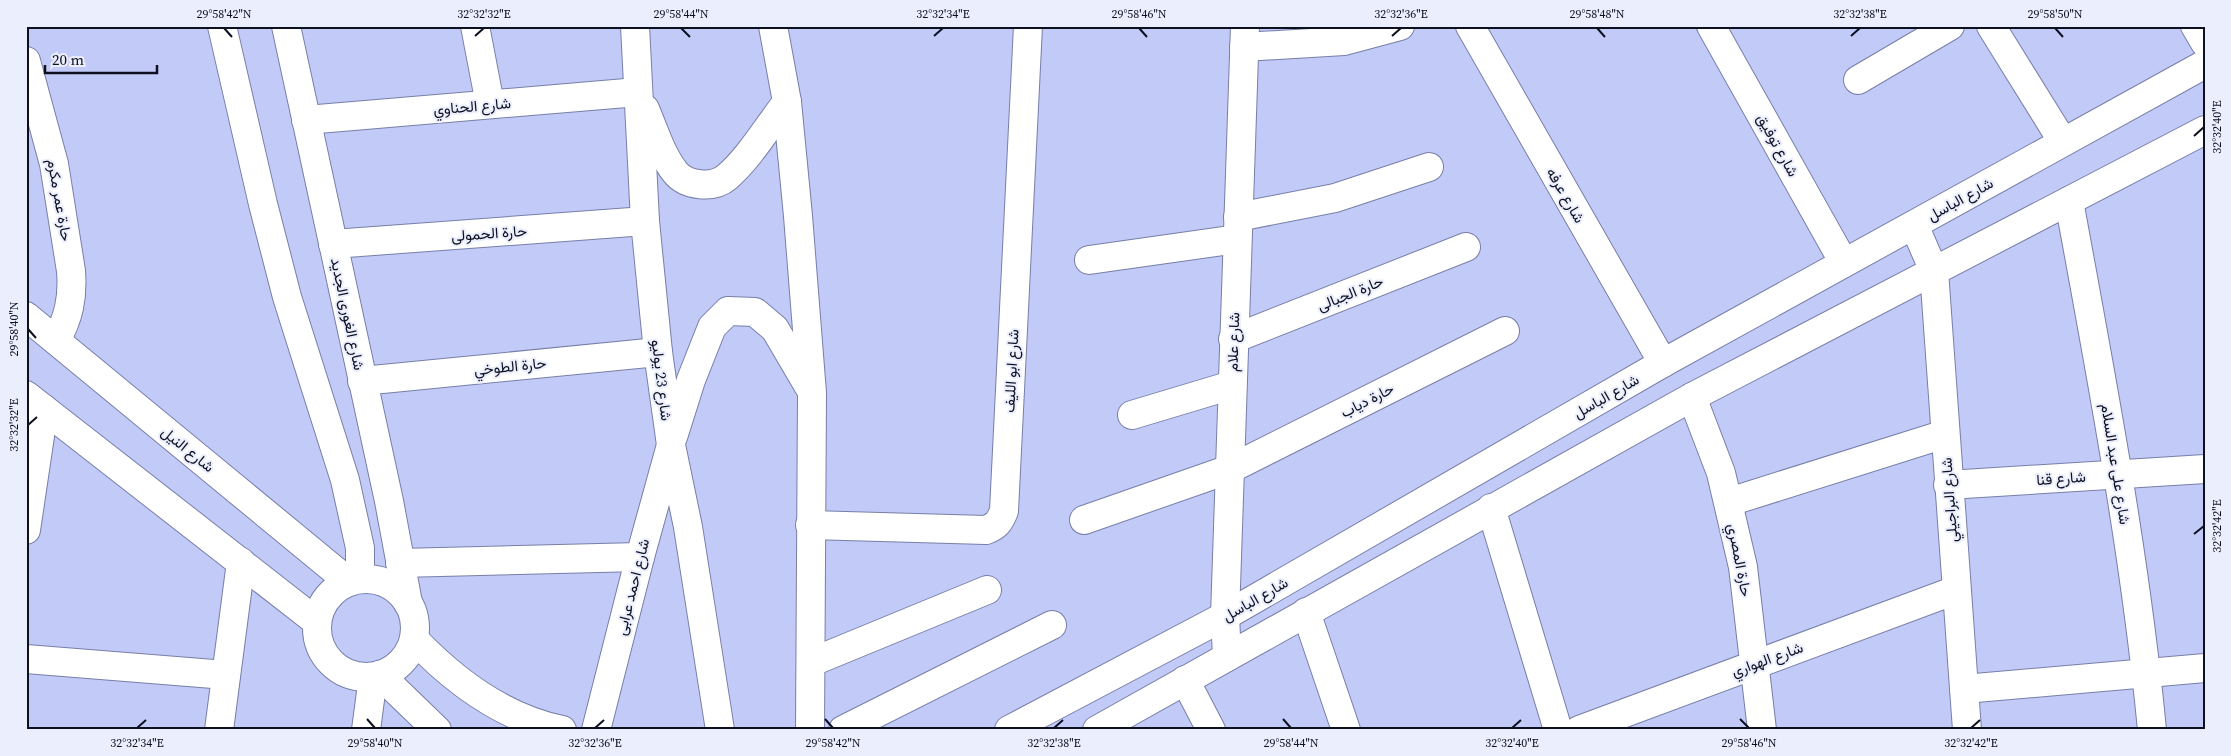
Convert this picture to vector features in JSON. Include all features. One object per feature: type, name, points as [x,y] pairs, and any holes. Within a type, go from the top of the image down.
[{"type":"street","points":[[222,26],[260,195],[285,288],[344,480],[360,548],[355,581]]},
{"type":"street","name":"شارع الغورى الجديد","points":[[286,26],[408,603]]},
{"type":"street","points":[[474,26],[490,104]]},
{"type":"street","name":"شارع 23 يوليو","points":[[635,26],[645,222],[658,352],[670,445],[688,527],[720,730]]},
{"type":"street","points":[[774,26],[787,102],[812,393],[810,525],[812,662],[810,730]]},
{"type":"street","name":"شارع ابو الليف","points":[[810,525],[986,530],[995,527],[1001,520],[1004,511],[1028,26]]},
{"type":"street","points":[[1244,36],[1344,41],[1400,26]]},
{"type":"street","name":"شارع عرفه","points":[[1470,26],[1663,363]]},
{"type":"street","name":"شارع توفيق","points":[[1711,26],[1844,263]]},
{"type":"street","points":[[1858,80],[1950,26]]},
{"type":"street","points":[[1991,26],[2063,142]]},
{"type":"street","points":[[2195,26],[2205,43]]},
{"type":"street","name":"شارع علام","points":[[1227,657],[1225,616],[1244,36]]},
{"type":"street","name":"حارة عمر مكرم","points":[[26,61],[54,164],[71,271],[70,307],[65,324],[56,340]]},
{"type":"street","name":"شارع الباسل","points":[[1008,730],[1225,616],[1663,363],[2205,64]]},
{"type":"street","points":[[638,92],[666,159],[676,174],[691,183],[709,185],[726,179],[787,102]]},
{"type":"street","name":"شارع الحناوي","points":[[306,120],[638,92]]},
{"type":"street","points":[[1097,730],[1692,397],[2205,130]]},
{"type":"street","points":[[1089,260],[1237,228],[1429,167]]},
{"type":"street","name":"شارع على عبد السلام","points":[[2069,201],[2119,474],[2152,730]]},
{"type":"street","name":"حارة الحمولى","points":[[333,244],[645,222]]},
{"type":"street","name":"شارع البراجيلي","points":[[1914,225],[1934,271],[1967,730]]},
{"type":"street","name":"حارة الجبالى","points":[[1233,339],[1466,247]]},
{"type":"street","name":"شارع احمد عرابى","points":[[596,730],[670,445],[691,380],[712,327],[728,311],[755,312],[775,329],[812,393]]},
{"type":"street","name":"شارع النيل","points":[[26,316],[355,581]]},
{"type":"street","name":"حارة دياب","points":[[1084,520],[1230,468],[1505,331]]},
{"type":"street","name":"حارة الطوخي","points":[[362,381],[658,352]]},
{"type":"street","points":[[1132,415],[1232,385]]},
{"type":"street","name":"حارة المصري","points":[[1692,397],[1721,473],[1743,567],[1762,730]]},
{"type":"street","points":[[35,402],[317,622]]},
{"type":"street","points":[[26,530],[35,402]]},
{"type":"street","points":[[1729,502],[1945,434]]},
{"type":"street","name":"شارع قنا","points":[[1948,485],[2205,469]]},
{"type":"street","points":[[344,480],[381,470]]},
{"type":"street","points":[[1491,508],[1558,730]]},
{"type":"street","points":[[400,563],[640,557]]},
{"type":"street","points":[[219,730],[241,562]]},
{"type":"street","points":[[374,579],[388,584],[408,603],[415,627],[414,639],[402,662],[376,676],[358,676],[344,672],[332,663],[323,651],[318,637],[317,622],[320,609],[327,597],[337,588],[355,581],[374,579]]},
{"type":"street","points":[[812,662],[987,590]]},
{"type":"street","name":"شارع الهواري","points":[[1579,730],[1956,590]]},
{"type":"street","points":[[1306,612],[1346,730]]},
{"type":"street","points":[[842,730],[1052,625]]},
{"type":"street","points":[[414,639],[461,683],[488,701],[516,716],[562,730]]},
{"type":"street","points":[[26,658],[226,675]]},
{"type":"street","points":[[1964,689],[2205,668]]},
{"type":"street","points":[[366,730],[376,676]]},
{"type":"street","points":[[376,676],[437,730]]},
{"type":"street","points":[[1185,680],[1211,730]]}]
